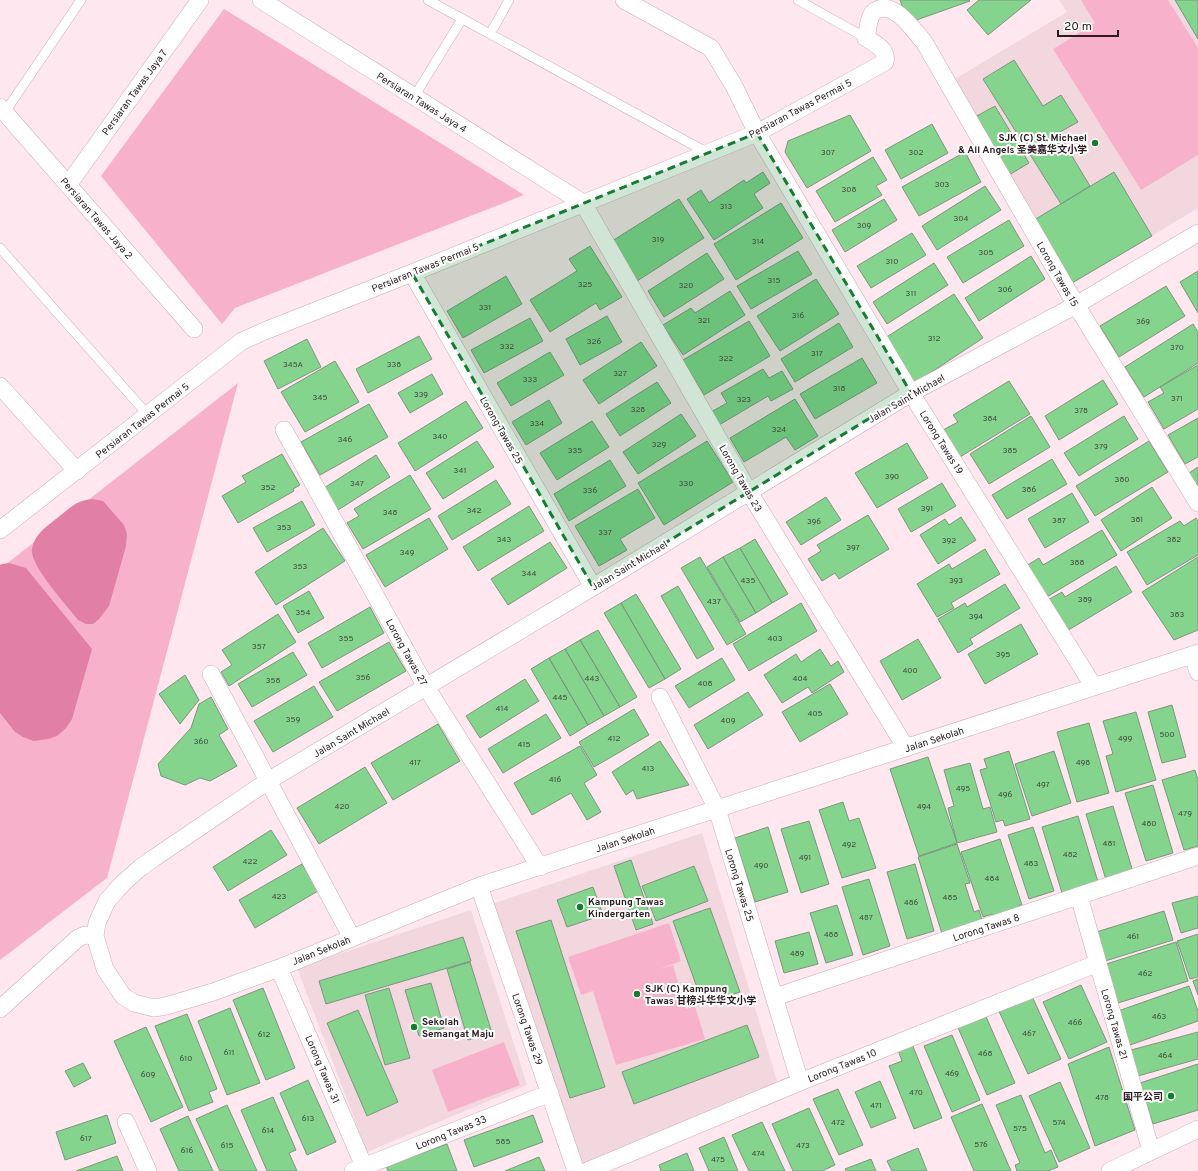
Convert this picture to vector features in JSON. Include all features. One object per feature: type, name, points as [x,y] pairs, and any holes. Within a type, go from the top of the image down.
[{"type":"street","name":"Persiaran Tawas Jaya 7","points":[[68,185],[200,0]]},
{"type":"street","name":"Persiaran Tawas Jaya 4","points":[[261,0],[583,203]]},
{"type":"street","name":"Lorong Tawas 19","points":[[624,0],[711,48],[734,86],[757,133],[911,393],[1094,687]]},
{"type":"street","name":"Lorong Tawas 15","points":[[866,38],[871,15],[875,10],[884,7],[898,14],[924,42],[1076,305],[1198,503]]},
{"type":"street","name":"Persiaran Tawas Permai 5","points":[[0,530],[242,341],[706,152],[757,133],[885,62],[886,57],[881,48],[866,38]]},
{"type":"street","name":"Persiaran Tawas Jaya 2","points":[[2,110],[194,329]]},
{"type":"street","name":"Lorong Tawas 23","points":[[583,203],[749,492],[906,748]]},
{"type":"street","name":"Jalan Saint Michael","points":[[90,936],[107,901],[132,874],[268,781],[593,587],[911,393],[1076,305],[1198,233]]},
{"type":"street","name":"Lorong Tawas 25","points":[[412,273],[593,587]]},
{"type":"street","points":[[0,386],[77,471]]},
{"type":"street","name":"Lorong Tawas 27","points":[[284,430],[426,687],[540,867]]},
{"type":"street","points":[[1196,654],[1198,672]]},
{"type":"street","name":"Jalan Sekolah","points":[[90,936],[105,968],[122,996],[134,1004],[154,1008],[166,1006],[213,992],[279,968],[479,886],[1196,654]]},
{"type":"street","points":[[211,674],[352,938]]},
{"type":"street","name":"Lorong Tawas 25","points":[[660,697],[717,809],[800,1082]]},
{"type":"street","name":"Lorong Tawas 8","points":[[775,997],[1198,856]]},
{"type":"street","name":"Lorong Tawas 29","points":[[479,886],[576,1171]]},
{"type":"street","name":"Lorong Tawas 21","points":[[1079,896],[1151,1151]]},
{"type":"street","points":[[0,1009],[69,945],[78,938],[90,936]]},
{"type":"street","name":"Lorong Tawas 10","points":[[587,1171],[800,1082],[1098,963]]},
{"type":"street","name":"Lorong Tawas 31","points":[[279,968],[361,1170]]},
{"type":"street","name":"Lorong Tawas 33","points":[[361,1170],[550,1094]]},
{"type":"street","points":[[126,1122],[148,1171]]},
{"type":"street","points":[[1110,1171],[1198,1129]]},
{"type":"lane","points":[[2,110],[81,0]]},
{"type":"lane","points":[[428,0],[706,152]]},
{"type":"lane","points":[[490,34],[509,0]]},
{"type":"lane","points":[[798,0],[866,38]]},
{"type":"lane","points":[[414,97],[462,18]]},
{"type":"lane","points":[[0,248],[148,415]]},
{"type":"highlighted area","points":[[757,133],[911,393],[593,587],[412,273]]},
{"type":"shaded area","name":"SJK (C) St. Michael & All Angels 圣美嘉华文小学","points":[[1059,0],[1198,0],[1198,208],[1072,284],[955,79],[1067,12]]},
{"type":"shaded area","points":[[1081,0],[1168,0],[1198,48],[1198,155],[1141,190],[1053,49],[1095,23]]},
{"type":"shaded area","points":[[224,9],[524,195],[235,308],[222,324],[101,176]]},
{"type":"shaded area","points":[[238,383],[107,878],[0,960],[0,569]]},
{"type":"shaded area","points":[[93,499],[103,501],[124,525],[127,534],[126,546],[109,606],[93,624],[86,624],[78,620],[50,586],[37,565],[32,549],[38,535],[48,525],[77,503]]},
{"type":"shaded area","points":[[9,563],[26,568],[92,649],[72,719],[66,728],[57,736],[48,739],[34,741],[23,737],[15,732],[0,713],[0,565]]},
{"type":"shaded area","name":"SJK (C) Kampung Tawas 甘榜斗华华文小学","points":[[702,833],[778,1084],[580,1165],[492,904]]},
{"type":"shaded area","name":"Sekolah Semangat Maju","points":[[471,910],[527,1085],[367,1152],[297,968]]},
{"type":"shaded area","points":[[669,923],[681,961],[659,969],[673,965],[686,1009],[695,1006],[705,1039],[616,1065],[593,991],[581,995],[568,957]]},
{"type":"shaded area","points":[[504,1042],[520,1085],[448,1112],[432,1070]]},
{"type":"building","points":[[900,0],[969,0],[970,1],[908,23]]},
{"type":"building","points":[[979,0],[1031,0],[988,35],[967,10]]},
{"type":"building","points":[[1175,0],[1198,0],[1198,39]]},
{"type":"building","points":[[1014,60],[1043,106],[1061,95],[1078,122],[1058,133],[1090,186],[1061,204],[983,79]]},
{"type":"building","points":[[995,106],[1029,163],[1009,175],[975,117]]},
{"type":"building","points":[[850,115],[871,151],[807,188],[785,152],[788,141]]},
{"type":"building","points":[[932,124],[948,153],[901,179],[885,150]]},
{"type":"building","points":[[965,152],[981,182],[919,216],[902,187]]},
{"type":"building","points":[[873,157],[887,180],[876,186],[882,195],[835,222],[816,191]]},
{"type":"building","points":[[763,172],[770,183],[754,194],[763,208],[714,240],[687,199],[701,190],[709,203],[744,180],[746,183]]},
{"type":"building","points":[[1114,172],[1152,236],[1072,283],[1034,220]]},
{"type":"building","points":[[985,186],[1001,210],[937,250],[922,226]]},
{"type":"building","points":[[679,199],[704,238],[637,281],[612,241]]},
{"type":"building","points":[[884,199],[897,220],[845,252],[832,230]]},
{"type":"building","points":[[781,203],[803,238],[736,280],[714,244]]},
{"type":"building","points":[[1009,220],[1024,246],[963,283],[947,257]]},
{"type":"building","points":[[912,233],[926,255],[871,288],[857,266]]},
{"type":"building","points":[[590,246],[622,297],[600,310],[596,303],[550,332],[530,300],[577,271],[569,259]]},
{"type":"building","points":[[798,251],[812,274],[751,309],[737,286]]},
{"type":"building","points":[[707,253],[724,279],[664,317],[648,291]]},
{"type":"building","points":[[1031,256],[1045,279],[979,321],[965,298]]},
{"type":"building","points":[[934,263],[948,285],[887,324],[873,302]]},
{"type":"building","points":[[1198,271],[1198,313],[1180,282]]},
{"type":"building","points":[[506,276],[522,304],[463,338],[447,311]]},
{"type":"building","points":[[816,279],[839,314],[780,351],[757,316]]},
{"type":"building","points":[[1166,286],[1185,316],[1119,357],[1100,326]]},
{"type":"building","points":[[730,291],[745,315],[683,355],[663,325],[691,308],[695,313]]},
{"type":"building","points":[[954,294],[983,338],[915,383],[885,338]]},
{"type":"building","points":[[607,316],[622,342],[580,365],[566,339]]},
{"type":"building","points":[[530,318],[543,341],[484,373],[471,350]]},
{"type":"building","points":[[749,321],[770,356],[704,395],[683,360]]},
{"type":"building","points":[[839,323],[853,347],[795,382],[781,359]]},
{"type":"building","points":[[1193,324],[1198,332],[1198,363],[1144,397],[1125,367]]},
{"type":"building","points":[[419,336],[432,359],[368,393],[356,369]]},
{"type":"building","points":[[307,339],[321,367],[278,389],[264,361]]},
{"type":"building","points":[[641,342],[657,366],[599,404],[583,380]]},
{"type":"building","points":[[550,352],[564,375],[511,406],[497,383]]},
{"type":"building","points":[[862,358],[877,383],[815,419],[800,394]]},
{"type":"building","points":[[335,361],[359,402],[305,432],[281,392]]},
{"type":"building","points":[[1198,365],[1198,409],[1164,429],[1148,402],[1164,393],[1160,387]]},
{"type":"building","points":[[763,369],[769,378],[782,371],[793,389],[771,401],[768,396],[719,425],[711,412],[727,403],[721,393]]},
{"type":"building","points":[[432,374],[443,394],[410,413],[398,393]]},
{"type":"building","points":[[1103,380],[1118,404],[1059,440],[1045,416]]},
{"type":"building","points":[[1009,381],[1030,414],[960,457],[943,430],[958,422],[953,415]]},
{"type":"building","points":[[657,382],[671,403],[620,436],[606,414]]},
{"type":"building","points":[[795,399],[818,436],[795,450],[786,437],[744,462],[730,438]]},
{"type":"building","points":[[549,400],[562,423],[526,445],[512,422]]},
{"type":"building","points":[[466,401],[483,428],[415,471],[398,443]]},
{"type":"building","points":[[369,404],[388,437],[320,475],[301,442]]},
{"type":"building","points":[[681,414],[696,436],[638,474],[623,452]]},
{"type":"building","points":[[1031,416],[1050,447],[989,484],[970,454]]},
{"type":"building","points":[[1124,416],[1138,439],[1079,476],[1064,453]]},
{"type":"building","points":[[1198,418],[1198,457],[1185,464],[1168,435]]},
{"type":"building","points":[[592,421],[609,447],[557,480],[540,453]]},
{"type":"building","points":[[477,441],[494,467],[443,499],[426,473]]},
{"type":"building","points":[[707,441],[733,482],[664,525],[638,483]]},
{"type":"building","points":[[1149,441],[1168,472],[1095,516],[1076,486]]},
{"type":"building","points":[[907,443],[928,478],[877,508],[855,473]]},
{"type":"building","points":[[282,454],[300,485],[293,489],[294,491],[238,523],[222,496],[246,482],[242,476]]},
{"type":"building","points":[[376,455],[390,477],[338,510],[324,488]]},
{"type":"building","points":[[1052,459],[1067,484],[1007,519],[992,495]]},
{"type":"building","points":[[610,460],[626,486],[569,521],[554,494]]},
{"type":"building","points":[[1198,467],[1198,486],[1189,473]]},
{"type":"building","points":[[410,475],[431,509],[363,549],[347,523],[359,516],[354,509]]},
{"type":"building","points":[[496,480],[511,504],[452,540],[438,516]]},
{"type":"building","points":[[942,483],[956,506],[911,532],[898,509]]},
{"type":"building","points":[[1152,487],[1172,518],[1121,551],[1101,520]]},
{"type":"building","points":[[638,489],[655,518],[620,539],[627,550],[599,566],[575,526]]},
{"type":"building","points":[[1072,493],[1089,522],[1045,548],[1028,519]]},
{"type":"building","points":[[826,497],[841,520],[801,545],[786,522]]},
{"type":"building","points":[[302,501],[315,525],[267,552],[253,528]]},
{"type":"building","points":[[529,506],[544,531],[478,571],[463,547]]},
{"type":"building","points":[[868,515],[889,549],[839,579],[835,573],[822,581],[808,559],[821,551],[817,545]]},
{"type":"building","points":[[961,517],[976,540],[938,564],[920,535],[945,519],[949,525]]},
{"type":"building","points":[[429,518],[448,549],[385,587],[366,555]]},
{"type":"building","points":[[1196,518],[1198,521],[1198,555],[1147,585],[1127,552],[1180,521],[1184,526]]},
{"type":"building","points":[[323,528],[345,561],[276,605],[255,572]]},
{"type":"building","points":[[1102,530],[1117,555],[1045,598],[1026,566],[1039,558],[1043,565]]},
{"type":"building","points":[[755,539],[788,594],[772,603],[740,548]]},
{"type":"building","points":[[550,542],[567,568],[508,605],[491,579]]},
{"type":"building","points":[[740,548],[772,603],[756,613],[723,557]]},
{"type":"building","points":[[985,549],[1000,574],[951,603],[954,608],[937,617],[917,584],[949,564],[952,569]]},
{"type":"building","points":[[700,557],[746,634],[727,645],[681,568]]},
{"type":"building","points":[[723,557],[756,613],[740,622],[707,567]]},
{"type":"building","points":[[1198,557],[1198,630],[1174,640],[1142,592]]},
{"type":"building","points":[[1116,566],[1132,592],[1065,632],[1046,601],[1062,592],[1065,597]]},
{"type":"building","points":[[1005,584],[1020,608],[970,639],[973,644],[958,653],[938,619],[965,603],[967,607]]},
{"type":"building","points":[[678,586],[714,649],[697,659],[661,596]]},
{"type":"building","points":[[309,591],[324,618],[298,633],[283,606]]},
{"type":"building","points":[[636,594],[681,669],[665,679],[621,603]]},
{"type":"building","points":[[621,603],[665,679],[649,688],[604,613]]},
{"type":"building","points":[[801,603],[817,631],[749,671],[733,644]]},
{"type":"building","points":[[370,607],[384,633],[322,668],[308,643]]},
{"type":"building","points":[[278,614],[296,642],[229,686],[221,672],[232,665],[222,650]]},
{"type":"building","points":[[1021,624],[1038,654],[985,684],[968,654]]},
{"type":"building","points":[[598,630],[637,697],[620,707],[580,640]]},
{"type":"building","points":[[918,639],[941,678],[902,700],[880,661]]},
{"type":"building","points":[[580,640],[620,707],[604,716],[565,649]]},
{"type":"building","points":[[389,642],[406,671],[337,711],[319,682]]},
{"type":"building","points":[[565,649],[604,716],[588,725],[549,658]]},
{"type":"building","points":[[820,649],[831,666],[838,661],[844,672],[812,693],[808,687],[782,703],[764,675],[796,654],[801,662]]},
{"type":"building","points":[[293,652],[307,675],[252,707],[238,684]]},
{"type":"building","points":[[549,658],[588,725],[570,736],[531,669]]},
{"type":"building","points":[[722,658],[735,680],[689,708],[675,686]]},
{"type":"building","points":[[185,675],[199,700],[180,724],[159,694]]},
{"type":"building","points":[[525,679],[539,701],[480,738],[466,716]]},
{"type":"building","points":[[830,684],[848,714],[800,742],[782,712]]},
{"type":"building","points":[[314,686],[333,717],[273,752],[254,721]]},
{"type":"building","points":[[748,692],[763,715],[708,749],[694,725]]},
{"type":"building","points":[[211,697],[228,729],[219,735],[237,766],[210,781],[200,778],[185,785],[161,776],[158,764],[191,728],[199,704]]},
{"type":"building","points":[[1172,705],[1186,757],[1162,763],[1148,712]]},
{"type":"building","points":[[634,709],[649,735],[594,767],[579,742]]},
{"type":"building","points":[[1136,712],[1156,780],[1116,792],[1106,756],[1113,754],[1103,721]]},
{"type":"building","points":[[546,714],[561,738],[503,773],[488,749]]},
{"type":"building","points":[[1089,723],[1109,793],[1077,802],[1057,732]]},
{"type":"building","points":[[438,724],[460,761],[393,800],[371,763]]},
{"type":"building","points":[[660,741],[689,785],[637,799],[633,790],[626,795],[612,772]]},
{"type":"building","points":[[580,746],[597,775],[584,783],[601,812],[587,820],[571,793],[532,815],[514,783]]},
{"type":"building","points":[[1009,751],[1030,819],[1005,826],[1003,820],[996,822],[980,770],[987,768],[984,759]]},
{"type":"building","points":[[1054,751],[1071,803],[1032,816],[1015,764]]},
{"type":"building","points":[[928,757],[957,843],[919,856],[890,769]]},
{"type":"building","points":[[970,763],[983,809],[990,807],[997,832],[957,843],[948,808],[954,806],[944,770]]},
{"type":"building","points":[[365,767],[387,803],[319,844],[297,808]]},
{"type":"building","points":[[1195,770],[1198,780],[1198,846],[1184,850],[1162,780]]},
{"type":"building","points":[[1153,785],[1173,853],[1146,861],[1125,793]]},
{"type":"building","points":[[843,802],[849,821],[859,818],[876,868],[842,878],[819,810]]},
{"type":"building","points":[[1113,806],[1133,872],[1106,880],[1086,814]]},
{"type":"building","points":[[1078,816],[1098,882],[1062,893],[1042,827]]},
{"type":"building","points":[[809,821],[829,884],[801,893],[781,829]]},
{"type":"building","points":[[768,827],[788,892],[755,902],[735,838]]},
{"type":"building","points":[[1033,827],[1054,891],[1029,899],[1008,835]]},
{"type":"building","points":[[271,830],[287,855],[228,891],[213,867]]},
{"type":"building","points":[[1000,839],[1022,905],[1019,905],[1022,913],[995,922],[992,914],[983,917],[961,852]]},
{"type":"building","points":[[957,844],[970,883],[965,884],[974,912],[979,910],[984,927],[944,940],[918,857]]},
{"type":"building","points":[[631,860],[653,924],[636,930],[614,866]]},
{"type":"building","points":[[302,864],[318,891],[255,928],[239,900]]},
{"type":"building","points":[[915,864],[934,931],[907,939],[887,872]]},
{"type":"building","points":[[694,866],[708,901],[656,921],[642,886]]},
{"type":"building","points":[[869,879],[890,946],[863,955],[842,887]]},
{"type":"building","name":"Kampung Tawas Kindergarten","points":[[593,887],[603,915],[567,927],[557,900]]},
{"type":"building","points":[[1198,896],[1198,928],[1181,933],[1172,903]]},
{"type":"building","points":[[837,905],[853,955],[826,963],[810,913]]},
{"type":"building","points":[[710,908],[740,992],[703,1004],[673,921]]},
{"type":"building","points":[[1164,911],[1173,940],[1102,962],[1093,933]]},
{"type":"building","points":[[551,920],[605,1087],[570,1098],[516,931]]},
{"type":"building","points":[[809,932],[818,964],[784,973],[775,941]]},
{"type":"building","points":[[1198,934],[1198,977],[1190,979],[1177,941]]},
{"type":"building","points":[[463,937],[471,961],[326,1004],[319,981]]},
{"type":"building","points":[[1176,942],[1188,981],[1115,1004],[1103,965]]},
{"type":"building","points":[[470,962],[492,1033],[468,1040],[447,969]]},
{"type":"building","points":[[1198,979],[1198,995],[1193,981]]},
{"type":"building","points":[[431,983],[444,1028],[419,1036],[405,990]]},
{"type":"building","points":[[1081,985],[1107,1042],[1069,1059],[1043,1002]]},
{"type":"building","points":[[1189,986],[1198,1011],[1198,1021],[1130,1045],[1118,1011]]},
{"type":"building","points":[[263,988],[295,1068],[266,1080],[233,1000]]},
{"type":"building","points":[[389,988],[410,1058],[385,1065],[365,995]]},
{"type":"building","points":[[1030,992],[1061,1059],[1028,1074],[997,1007]]},
{"type":"building","points":[[230,1008],[260,1083],[227,1095],[198,1021]]},
{"type":"building","points":[[358,1010],[398,1102],[367,1116],[327,1023]]},
{"type":"building","points":[[984,1012],[1015,1083],[987,1095],[956,1023]]},
{"type":"building","points":[[187,1014],[217,1089],[209,1092],[213,1102],[189,1111],[155,1026]]},
{"type":"building","points":[[747,1025],[759,1057],[634,1104],[622,1072]]},
{"type":"building","points":[[146,1027],[183,1107],[151,1122],[114,1041]]},
{"type":"building","points":[[1198,1032],[1198,1059],[1138,1076],[1131,1050]]},
{"type":"building","points":[[952,1035],[980,1100],[952,1112],[924,1046]]},
{"type":"building","points":[[912,1044],[942,1118],[914,1129],[889,1066],[902,1061],[898,1050]]},
{"type":"building","points":[[1109,1047],[1135,1130],[1095,1146],[1068,1064]]},
{"type":"building","points":[[83,1063],[91,1078],[74,1087],[65,1071]]},
{"type":"building","name":"国平公司","points":[[1198,1064],[1198,1110],[1153,1124],[1140,1083]]},
{"type":"building","points":[[308,1080],[336,1142],[307,1155],[280,1093]]},
{"type":"building","points":[[880,1081],[896,1118],[871,1128],[855,1092]]},
{"type":"building","points":[[1060,1082],[1090,1148],[1059,1162],[1029,1096]]},
{"type":"building","points":[[838,1089],[863,1145],[839,1155],[813,1099]]},
{"type":"building","points":[[1021,1095],[1045,1153],[1051,1150],[1058,1167],[1048,1171],[1017,1171],[1015,1165],[1020,1163],[996,1105]]},
{"type":"building","points":[[273,1097],[296,1150],[289,1153],[297,1171],[267,1171],[241,1110]]},
{"type":"building","points":[[982,1104],[1011,1171],[974,1171],[951,1117]]},
{"type":"building","points":[[227,1105],[257,1171],[220,1171],[196,1119]]},
{"type":"building","points":[[809,1108],[835,1165],[822,1171],[793,1171],[772,1124]]},
{"type":"building","points":[[107,1115],[116,1143],[65,1160],[56,1132]]},
{"type":"building","points":[[533,1115],[543,1142],[474,1167],[464,1140]]},
{"type":"building","points":[[188,1116],[213,1171],[179,1171],[160,1129]]},
{"type":"building","points":[[762,1122],[785,1171],[749,1171],[732,1135]]},
{"type":"building","points":[[724,1137],[738,1171],[709,1171],[699,1148]]},
{"type":"building","points":[[447,1144],[457,1171],[388,1171],[386,1166]]},
{"type":"building","points":[[918,1148],[927,1171],[892,1171],[887,1161]]},
{"type":"building","points":[[687,1153],[694,1171],[661,1171],[659,1165]]},
{"type":"building","points":[[117,1156],[123,1171],[76,1171]]},
{"type":"building","points":[[539,1157],[545,1171],[505,1171]]},
{"type":"building","points":[[871,1159],[876,1171],[846,1171],[845,1169]]},
{"type":"place","name":"SJK (C) St. Michael & All Angels 圣美嘉华文小学","points":[[1095,143]]},
{"type":"place","name":"Kampung Tawas Kindergarten","points":[[580,907]]},
{"type":"place","name":"SJK (C) Kampung Tawas 甘榜斗华华文小学","points":[[637,994]]},
{"type":"place","name":"Sekolah Semangat Maju","points":[[414,1027]]},
{"type":"place","name":"国平公司","points":[[1171,1096]]}]
